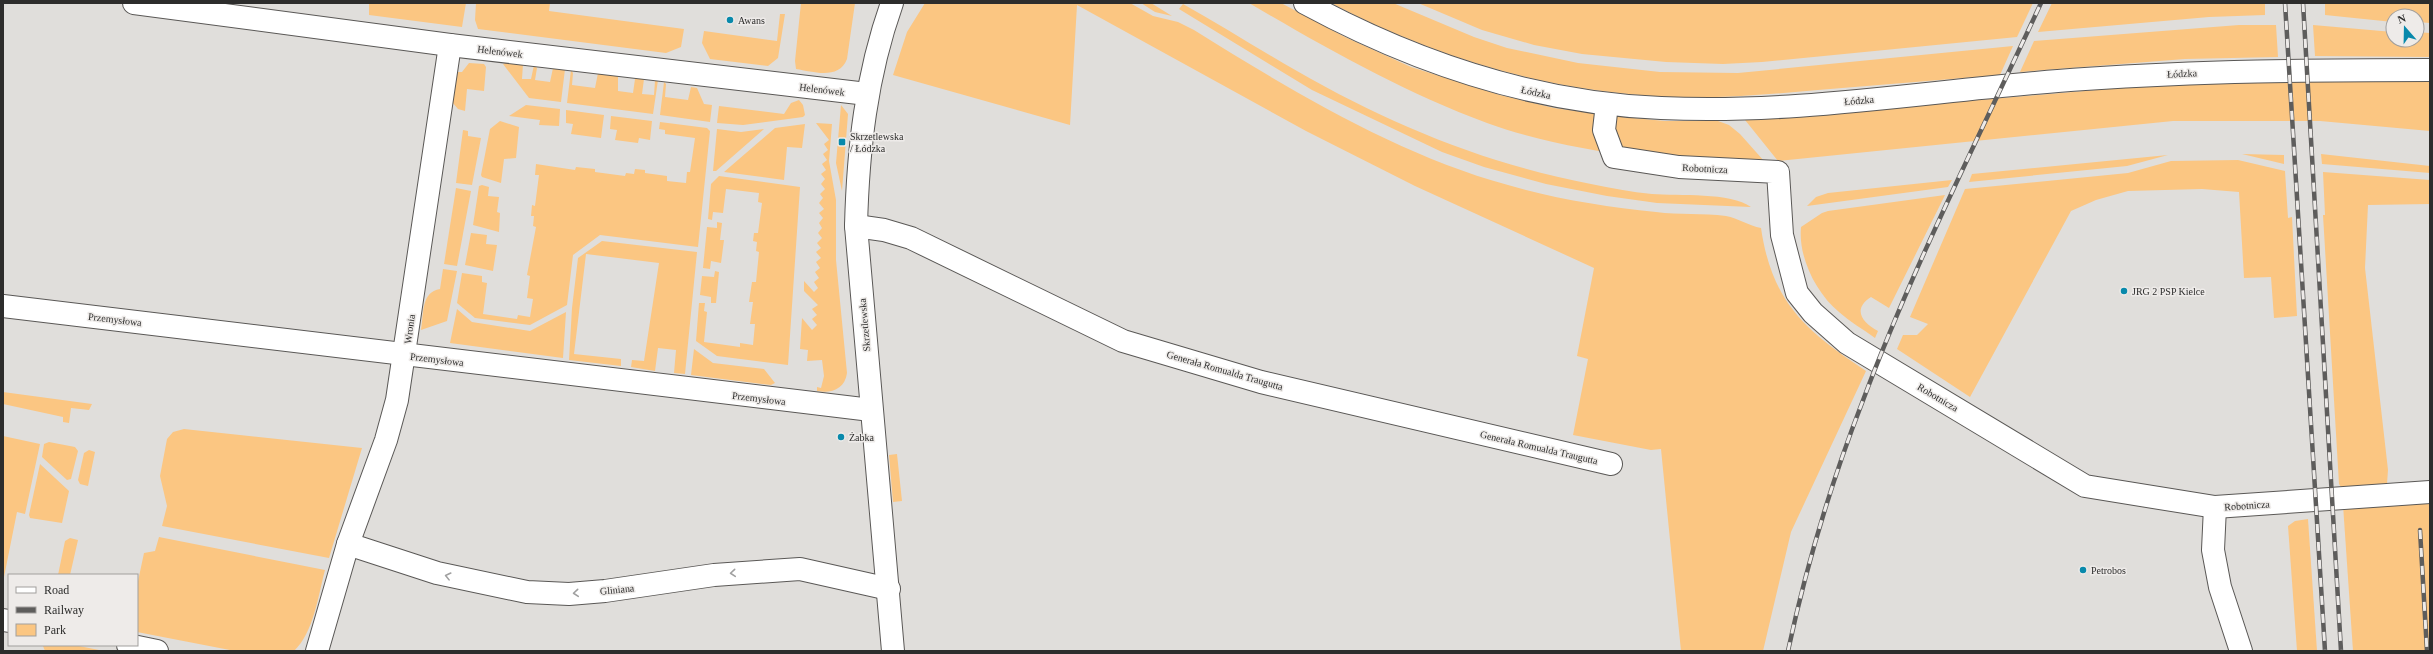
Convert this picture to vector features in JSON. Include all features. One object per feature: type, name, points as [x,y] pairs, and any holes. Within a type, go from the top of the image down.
[{"type":"street","name":"Helenówek","points":[[134,3],[450,45],[867,94]]},
{"type":"street","name":"Skrzetlewska","points":[[892,3],[873,62],[867,94],[858,166],[856,226],[871,410],[889,589],[893,651]]},
{"type":"street","name":"Łódzka","points":[[1305,3],[1389,45],[1437,64],[1540,93],[1607,104],[1660,108],[1732,109],[2084,79],[2223,71],[2430,70]]},
{"type":"street","name":"Wronia","points":[[318,651],[348,544],[386,440],[397,400],[405,355],[450,45]]},
{"type":"street","name":"Robotnicza","points":[[1607,104],[1604,130],[1614,157],[1679,167],[1778,172],[1782,235],[1797,293],[1813,313],[1847,343],[2085,486],[2215,507],[2430,492]]},
{"type":"street","name":"Generała Romualda Traugutta","points":[[856,226],[884,230],[911,238],[1122,340],[1260,382],[1611,464]]},
{"type":"street","name":"Przemysłowa","points":[[3,306],[871,410]]},
{"type":"street","points":[[2215,507],[2213,550],[2220,586],[2241,651]]},
{"type":"street","name":"Gliniana","points":[[348,544],[437,573],[505,589],[544,594],[605,591],[714,575],[800,569],[889,589]]},
{"type":"street","points":[[133,646],[157,651]]},
{"type":"green space","points":[[369,3],[466,3],[462,27],[369,15]]},
{"type":"green space","points":[[476,3],[550,3],[549,11],[684,29],[681,47],[666,53],[478,29],[475,20]]},
{"type":"green space","points":[[801,3],[855,3],[847,59],[843,66],[838,70],[818,73],[796,69],[795,61]]},
{"type":"green space","points":[[925,3],[1130,3],[1153,16],[1178,22],[1194,30],[1269,76],[1346,119],[1425,156],[1466,172],[1526,190],[1563,198],[1619,208],[1656,212],[1726,216],[1761,228],[1766,254],[1774,276],[1783,296],[1795,313],[1809,328],[1826,342],[1866,371],[1791,532],[1763,651],[1681,651],[1661,449],[1651,450],[1573,435],[1588,359],[1577,356],[1594,268],[1415,186],[1306,131],[1077,5],[1070,125],[893,75],[907,32]]},
{"type":"green space","points":[[1141,3],[1151,3],[1172,16],[1155,12]]},
{"type":"green space","points":[[1249,3],[1281,3],[1345,37],[1411,67],[1500,95],[1554,108],[1612,116],[1665,121],[1718,121],[1729,125],[1740,134],[1764,161],[1655,159],[1602,152],[1523,135],[1487,123],[1425,98],[1336,53]]},
{"type":"green space","points":[[1331,3],[1393,3],[1474,37],[1507,48],[1578,63],[1660,72],[1738,73],[2013,46],[2000,75],[1756,95],[1715,97],[1653,96],[1569,86],[1488,67],[1447,54],[1408,39]]},
{"type":"green space","points":[[1418,3],[2033,3],[2017,37],[1762,62],[1723,64],[1666,62],[1582,54],[1534,45],[1482,30]]},
{"type":"green space","points":[[2052,3],[2265,3],[2265,15],[2209,17],[2038,32]]},
{"type":"green space","points":[[2325,3],[2430,3],[2430,23],[2425,23],[2425,8],[2385,8],[2385,21],[2325,15]]},
{"type":"green space","points":[[1183,4],[1282,63],[1332,90],[1403,125],[1439,140],[1552,176],[1606,187],[1652,194],[1704,196],[1731,199],[1742,202],[1751,207],[1657,203],[1607,196],[1546,184],[1484,167],[1442,152],[1312,90],[1179,9]]},
{"type":"green space","points":[[780,14],[785,14],[778,58],[768,66],[710,59],[702,43],[704,31],[777,41]]},
{"type":"green space","points":[[2239,25],[2276,25],[2278,57],[2185,59],[2020,72],[2034,41]]},
{"type":"green space","points":[[2313,25],[2385,31],[2385,48],[2425,48],[2425,33],[2430,33],[2430,57],[2315,56]]},
{"type":"green space","points":[[508,62],[523,64],[522,79],[531,79],[534,65],[537,68],[535,80],[550,82],[553,68],[565,69],[561,102],[529,98],[503,64]]},
{"type":"green space","points":[[469,63],[484,64],[486,67],[484,91],[467,89],[465,111],[458,109],[452,102],[457,72],[462,72]]},
{"type":"green space","points":[[571,70],[573,73],[572,85],[595,88],[598,73],[618,76],[618,91],[633,93],[635,79],[644,79],[642,94],[654,95],[655,81],[658,80],[653,114],[567,103]]},
{"type":"green space","points":[[2213,80],[2430,81],[2430,131],[2320,121],[2173,121],[1778,161],[1745,120]]},
{"type":"green space","points":[[664,82],[666,84],[665,97],[688,100],[691,87],[697,88],[704,104],[712,105],[710,122],[660,115]]},
{"type":"green space","points":[[799,100],[803,105],[805,115],[803,117],[743,125],[717,123],[719,106],[784,114],[791,103]]},
{"type":"green space","points":[[526,105],[560,109],[559,126],[539,125],[540,120],[509,116]]},
{"type":"green space","points":[[841,105],[848,114],[842,191],[836,163]]},
{"type":"green space","points":[[566,110],[604,115],[601,138],[571,134],[573,124],[566,123]]},
{"type":"green space","points":[[611,116],[652,121],[650,140],[639,138],[638,143],[615,140],[617,130],[610,129]]},
{"type":"green space","points":[[500,121],[519,127],[516,158],[504,159],[501,183],[482,177],[481,175],[490,129]]},
{"type":"green space","points":[[660,122],[707,128],[710,131],[698,247],[600,235],[573,255],[567,305],[530,325],[475,318],[457,303],[462,273],[482,276],[482,282],[487,283],[483,314],[517,319],[518,315],[530,317],[533,299],[527,298],[530,276],[527,275],[536,227],[533,226],[534,216],[531,216],[532,205],[535,206],[539,175],[535,175],[536,164],[575,170],[576,167],[595,169],[595,172],[625,176],[626,173],[634,174],[635,169],[645,170],[645,173],[667,176],[667,181],[686,183],[687,172],[690,172],[695,138],[665,134],[665,130],[659,129]]},
{"type":"green space","points":[[816,123],[832,124],[829,161],[836,200],[836,260],[847,373],[846,378],[840,387],[827,392],[817,391],[817,387],[821,388],[824,376],[822,360],[807,361],[808,350],[800,349],[802,318],[812,330],[817,325],[812,319],[817,315],[812,309],[818,305],[804,291],[804,281],[814,292],[818,288],[814,282],[819,278],[815,272],[820,268],[816,262],[821,258],[816,252],[821,248],[817,243],[822,238],[818,233],[822,228],[819,223],[823,218],[819,213],[824,209],[819,203],[823,198],[820,194],[825,189],[821,184],[825,179],[821,174],[826,170],[822,164],[827,160],[823,154],[828,150],[824,144],[829,140]]},
{"type":"green space","points":[[805,124],[802,148],[787,147],[784,180],[724,172],[775,128]]},
{"type":"green space","points":[[717,129],[741,132],[764,129],[716,171],[713,171]]},
{"type":"green space","points":[[463,130],[468,131],[468,136],[481,138],[472,185],[456,183]]},
{"type":"green space","points":[[2242,154],[2284,155],[2284,164]]},
{"type":"green space","points":[[2321,154],[2430,166],[2430,173],[2322,164]]},
{"type":"green space","points":[[2168,155],[2127,166],[1969,182],[1972,174]]},
{"type":"green space","points":[[2238,160],[2285,171],[2288,218],[2292,217],[2297,316],[2274,318],[2271,277],[2244,278],[2239,192],[2202,189],[2128,191],[2096,200],[2071,211],[1970,397],[1897,349],[1903,335],[1917,335],[1928,324],[1910,317],[1965,189],[2128,173],[2171,161]]},
{"type":"green space","points":[[2323,172],[2430,180],[2430,204],[2368,205],[2365,268],[2388,470],[2387,484],[2341,487],[2339,484],[2323,215],[2325,215]]},
{"type":"green space","points":[[719,176],[800,187],[788,365],[717,356],[696,341],[699,303],[705,303],[704,311],[707,312],[704,342],[740,347],[740,343],[753,345],[755,324],[750,324],[753,302],[749,302],[752,282],[756,282],[759,252],[756,251],[757,242],[753,241],[754,233],[758,233],[762,203],[758,202],[759,193],[726,189],[723,213],[713,212],[712,220],[708,219],[711,184]]},
{"type":"green space","points":[[1952,180],[1948,187],[1807,206],[1816,197],[1828,193]]},
{"type":"green space","points":[[482,185],[489,187],[488,196],[499,197],[497,212],[500,213],[499,232],[473,225],[479,186]]},
{"type":"green space","points":[[456,188],[471,191],[457,266],[444,264]]},
{"type":"green space","points":[[1945,195],[1889,308],[1871,297],[1862,306],[1861,316],[1867,324],[1878,331],[1875,338],[1839,312],[1816,285],[1810,274],[1802,250],[1801,227],[1822,213],[1828,211]]},
{"type":"green space","points":[[717,222],[722,223],[720,240],[724,240],[721,263],[711,261],[710,269],[703,268],[707,227],[717,228]]},
{"type":"green space","points":[[471,233],[487,235],[486,244],[497,245],[493,271],[465,265]]},
{"type":"green space","points":[[602,241],[697,252],[685,374],[674,373],[676,350],[658,348],[655,371],[631,367],[632,360],[644,361],[659,263],[586,254],[574,354],[621,359],[621,366],[569,360],[572,308],[578,258]]},
{"type":"green space","points":[[443,269],[457,271],[447,321],[421,330],[424,304],[429,294],[440,289]]},
{"type":"green space","points":[[715,271],[719,272],[716,303],[711,303],[711,297],[700,295],[702,276],[714,277]]},
{"type":"green space","points":[[457,309],[472,322],[530,331],[566,312],[563,358],[450,343]]},
{"type":"green space","points":[[694,349],[713,363],[764,369],[775,383],[771,385],[691,375]]},
{"type":"green space","points":[[3,392],[92,404],[89,410],[71,408],[69,423],[63,422],[63,417],[3,404]]},
{"type":"green space","points":[[184,429],[362,448],[329,558],[162,526],[167,506],[160,476],[167,439],[173,432]]},
{"type":"green space","points":[[3,436],[40,444],[25,514],[17,512],[3,582]]},
{"type":"green space","points":[[49,442],[75,447],[78,451],[71,479],[67,480],[42,457],[44,444]]},
{"type":"green space","points":[[89,450],[95,452],[88,486],[80,484],[78,480],[84,453]]},
{"type":"green space","points":[[897,454],[902,501],[893,502],[889,455]]},
{"type":"green space","points":[[40,464],[69,491],[62,523],[30,518],[29,515]]},
{"type":"green space","points":[[2430,500],[2430,651],[2353,651],[2343,505]]},
{"type":"green space","points":[[2308,519],[2317,651],[2297,651],[2288,526],[2295,521]]},
{"type":"green space","points":[[159,537],[325,570],[311,624],[301,643],[294,651],[235,651],[138,632],[138,581],[144,553],[155,551]]},
{"type":"green space","points":[[70,538],[78,540],[70,574],[58,574],[65,541]]},
{"type":"green space","points":[[43,646],[79,646],[104,651],[45,651]]},
{"type":"railway","points":[[1788,651],[1811,557],[1830,494],[1851,433],[1882,352],[1925,251],[2041,3]]},
{"type":"railway","points":[[2285,3],[2325,651]]},
{"type":"railway","points":[[2303,3],[2341,651]]},
{"type":"railway","points":[[2420,530],[2427,651]]},
{"type":"place","name":"Awans","points":[[730,20]]},
{"type":"place","name":"Skrzetlewska / Łódzka","points":[[842,142]]},
{"type":"place","name":"JRG 2 PSP Kielce","points":[[2124,291]]},
{"type":"place","name":"Żabka","points":[[841,437]]},
{"type":"place","name":"Petrobos","points":[[2083,570]]}]
